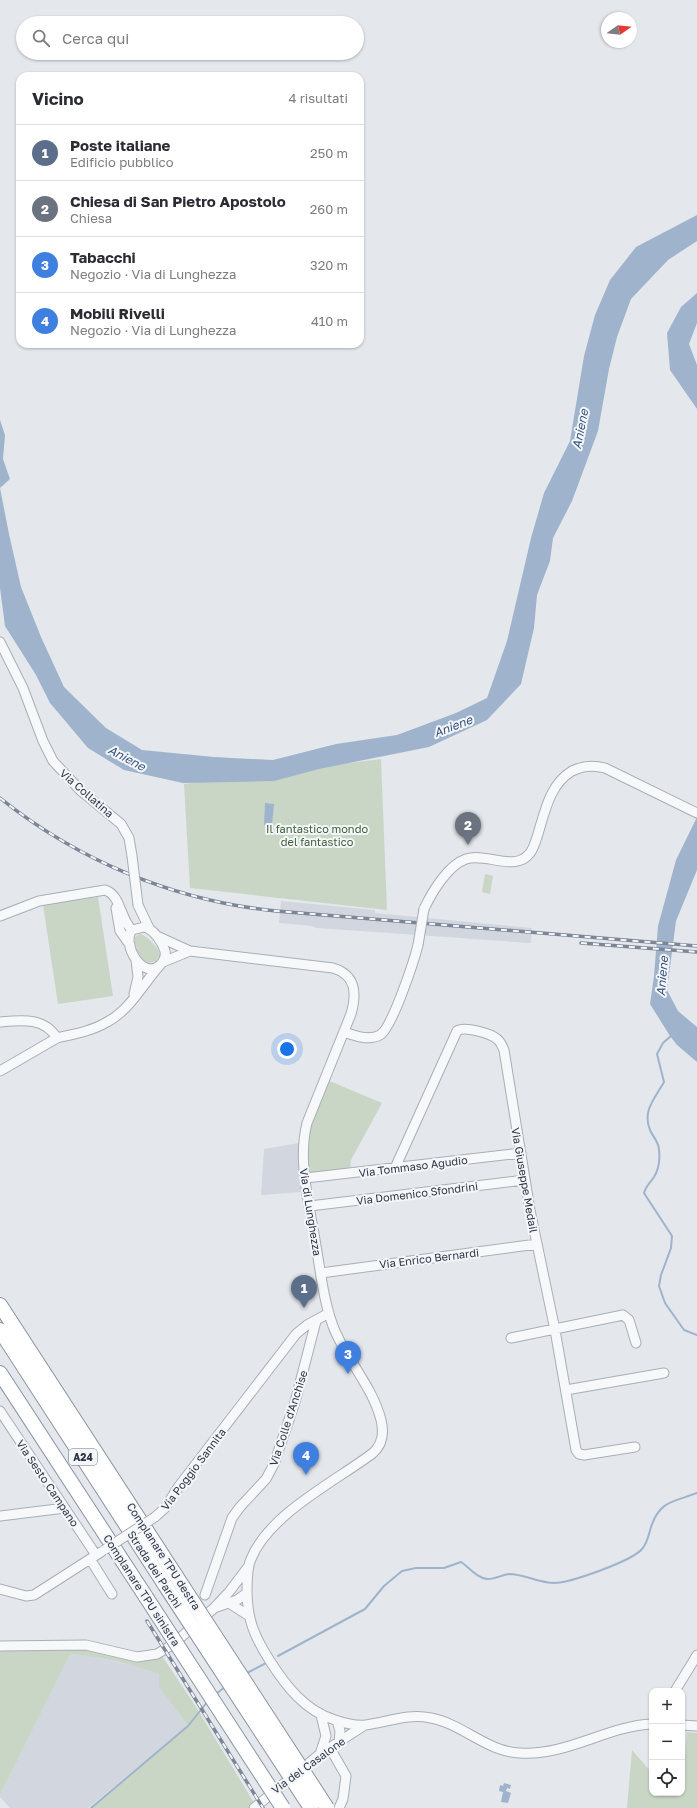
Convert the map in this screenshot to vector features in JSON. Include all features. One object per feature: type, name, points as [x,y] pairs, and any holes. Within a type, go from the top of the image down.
[{"type":"highway","name":"Complanare TPU destra","points":[[0,1305],[327,1808]]},
{"type":"highway","name":"Strada dei Parchi","points":[[0,1330],[300,1808]]},
{"type":"highway","name":"Strada dei Parchi","points":[[0,1348],[311,1808]]},
{"type":"highway","name":"Complanare TPU sinistra","points":[[0,1373],[283,1808]]},
{"type":"street","name":"Via Collatina","points":[[0,642],[23,688],[43,741],[53,761],[80,790],[121,824],[129,838],[138,905],[138,922],[134,929]]},
{"type":"street","points":[[133,998],[137,982],[136,960],[128,937],[134,929],[148,928],[167,942],[190,951],[327,967],[340,971],[350,980],[354,992],[353,1008],[344,1032],[355,1036],[368,1038],[378,1036],[385,1030],[403,990],[418,945],[424,909],[446,873],[458,862],[474,857],[513,862],[522,860],[526,857],[533,847],[554,789],[563,778],[575,770],[588,767],[605,768],[693,812]]},
{"type":"street","points":[[0,916],[30,904],[61,896],[103,890],[111,893],[116,898],[124,919],[134,929]]},
{"type":"street","points":[[116,898],[119,926],[124,938],[130,946]]},
{"type":"street","name":"Via Collatina","points":[[138,905],[148,928]]},
{"type":"street","points":[[0,1071],[57,1038],[103,1024],[119,1014],[162,964],[165,951],[157,936]]},
{"type":"street","points":[[136,960],[146,968],[153,969],[190,951]]},
{"type":"street","points":[[0,1022],[40,1023],[48,1028],[57,1038]]},
{"type":"street","name":"Via Giuseppe Medail","points":[[395,1168],[456,1033],[462,1029],[493,1036],[502,1045],[520,1154],[578,1453],[584,1455],[635,1447]]},
{"type":"street","name":"Via di Lunghezza","points":[[249,1566],[259,1545],[277,1524],[314,1493],[373,1453],[381,1441],[382,1430],[379,1414],[369,1392],[339,1340],[329,1313],[310,1206],[303,1147],[306,1126],[344,1032]]},
{"type":"street","name":"Via Tommaso Agudio","points":[[306,1178],[520,1154]]},
{"type":"street","name":"Via Domenico Sfondrini","points":[[310,1206],[525,1180]]},
{"type":"street","name":"Via Enrico Bernardi","points":[[321,1273],[537,1244]]},
{"type":"street","name":"Via Poggio Sannita","points":[[0,1589],[26,1596],[32,1596],[155,1517],[165,1508],[179,1486],[294,1337],[304,1327],[329,1313]]},
{"type":"street","points":[[511,1338],[623,1315],[629,1320],[636,1342]]},
{"type":"street","name":"Via Colle d'Anchise","points":[[205,1595],[232,1518],[267,1477],[278,1454],[297,1397],[316,1321]]},
{"type":"street","points":[[566,1390],[664,1373]]},
{"type":"street","name":"Via Sesto Campano","points":[[0,1411],[65,1508],[112,1594]]},
{"type":"street","points":[[0,1516],[65,1508]]},
{"type":"street","points":[[0,1646],[86,1645],[135,1657],[151,1656],[170,1647],[213,1609],[229,1592],[249,1566]]},
{"type":"street","points":[[249,1566],[247,1593],[249,1616],[255,1636],[279,1676],[297,1697],[321,1715],[337,1721],[365,1725],[406,1716],[430,1718],[447,1723],[495,1748],[504,1751],[522,1753],[556,1750],[625,1728],[649,1724]]},
{"type":"street","points":[[229,1592],[247,1593]]},
{"type":"street","points":[[213,1609],[229,1603],[247,1593]]},
{"type":"street","points":[[229,1603],[249,1616]]},
{"type":"street","points":[[677,1688],[697,1655]]},
{"type":"street","points":[[321,1715],[326,1736]]},
{"type":"street","points":[[320,1754],[326,1736],[337,1721]]},
{"type":"street","points":[[337,1721],[340,1731],[339,1743]]},
{"type":"street","name":"Via del Casalone","points":[[254,1808],[320,1754],[365,1725]]},
{"type":"street","points":[[685,1725],[697,1726]]},
{"type":"street","points":[[330,1748],[346,1776],[343,1799],[338,1808]]},
{"type":"shaded area","points":[[281,901],[375,910],[375,913],[532,928],[531,943],[317,928],[313,926],[279,923]]},
{"type":"shaded area","points":[[299,1143],[303,1192],[261,1195],[264,1149]]},
{"type":"shaded area","points":[[69,1654],[90,1656],[144,1668],[159,1674],[159,1687],[188,1726],[88,1808],[10,1808],[0,1797],[0,1795]]},
{"type":"green space","name":"Il fantastico mondo del fantastico","points":[[381,759],[387,910],[190,888],[184,784]]},
{"type":"green space","points":[[485,874],[493,876],[490,894],[482,892]]},
{"type":"green space","points":[[98,897],[113,996],[58,1004],[43,905]]},
{"type":"green space","points":[[139,934],[145,936],[152,942],[159,952],[160,955],[156,961],[149,963],[146,962],[141,956],[135,944],[135,937]]},
{"type":"green space","points":[[327,1080],[382,1103],[351,1160],[350,1170],[308,1175],[306,1156],[308,1125]]},
{"type":"green space","points":[[64,1645],[130,1655],[160,1653],[196,1707],[256,1806],[254,1808],[90,1808],[188,1726],[159,1687],[159,1674],[115,1661],[70,1654],[0,1795],[0,1646]]},
{"type":"green space","points":[[687,1732],[697,1733],[697,1808],[627,1808],[632,1750],[649,1770],[649,1796],[685,1796],[685,1756]]},
{"type":"water","name":"Aniene","points":[[697,215],[697,241],[668,260],[631,299],[617,337],[609,369],[598,431],[572,501],[553,538],[550,561],[537,595],[534,628],[521,684],[487,720],[429,747],[319,769],[274,781],[183,783],[124,770],[88,748],[50,703],[36,675],[5,626],[0,588],[0,488],[21,587],[41,637],[64,687],[106,728],[142,750],[214,757],[273,760],[336,744],[397,735],[456,713],[487,698],[507,641],[531,538],[544,493],[570,441],[584,356],[595,315],[610,280],[636,247]]},
{"type":"water","points":[[697,293],[697,323],[689,344],[697,365],[697,409],[670,370],[667,333],[681,307]]},
{"type":"water","points":[[0,420],[5,435],[3,459],[10,479],[0,488]]},
{"type":"water","points":[[265,803],[274,804],[272,826],[264,825]]},
{"type":"water","name":"Aniene","points":[[697,817],[697,870],[676,921],[667,990],[678,1011],[697,1027],[697,1062],[677,1045],[650,1004],[658,926],[676,860]]},
{"type":"water","points":[[504,1783],[511,1785],[510,1789],[507,1788],[506,1791],[511,1793],[508,1803],[501,1802],[503,1792],[499,1791],[500,1785],[503,1786]]},
{"type":"waterway","points":[[672,1035],[663,1043],[657,1054],[664,1082],[651,1105],[648,1123],[659,1147],[659,1160],[656,1174],[647,1186],[644,1193],[672,1236],[671,1248],[661,1275],[659,1286],[665,1303],[684,1330],[697,1335]]},
{"type":"waterway","points":[[278,1656],[365,1609],[384,1586],[402,1571],[416,1568],[444,1568],[461,1562],[477,1575],[488,1579],[515,1574],[543,1582],[554,1583],[573,1579],[614,1565],[636,1554],[644,1547],[655,1518],[663,1507],[669,1503],[697,1493]]},
{"type":"waterway","points":[[245,1674],[268,1662]]},
{"type":"waterway","points":[[216,1694],[225,1687]]},
{"type":"waterway","points":[[91,1808],[188,1726],[208,1701]]},
{"type":"railway","points":[[0,798],[30,821],[95,859],[165,887],[201,898],[238,906],[276,911],[697,946]]},
{"type":"railway","points":[[581,943],[697,952]]},
{"type":"railway","points":[[147,1621],[263,1808]]},
{"type":"place","name":"Chiesa di San Pietro Apostolo","points":[[468,845]]},
{"type":"place","name":"Poste italiane","points":[[304,1308]]},
{"type":"place","name":"Tabacchi","points":[[348,1374]]},
{"type":"place","name":"Mobili Rivelli","points":[[306,1475]]}]
